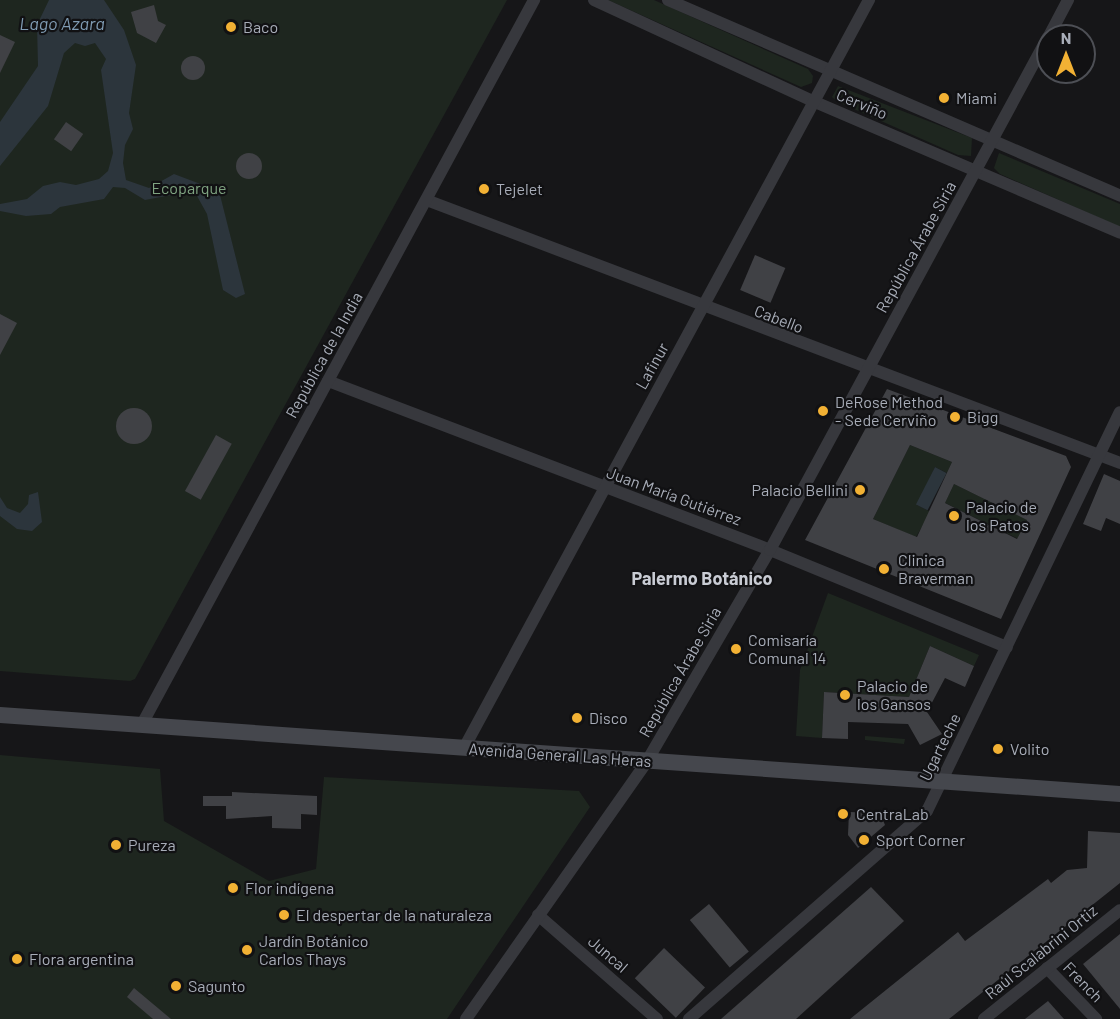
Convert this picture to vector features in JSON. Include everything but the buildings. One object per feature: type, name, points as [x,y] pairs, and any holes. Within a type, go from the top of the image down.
[{"type":"main road","name":"Avenida General Las Heras","points":[[0,715],[1120,794]]},
{"type":"street","name":"República de la India","points":[[141,726],[328,381],[429,201],[534,0]]},
{"type":"street","name":"Cerviño","points":[[594,0],[815,102],[1120,233]]},
{"type":"street","name":"Cerviño","points":[[668,0],[830,73],[1120,196]]},
{"type":"street","name":"Lafinur","points":[[464,748],[869,0]]},
{"type":"street","name":"República Árabe Siria","points":[[1055,24],[1068,0]]},
{"type":"street","name":"República Árabe Siria","points":[[466,1019],[647,760],[770,549],[1036,59]]},
{"type":"street","name":"Cabello","points":[[429,201],[868,370],[1120,463]]},
{"type":"street","name":"Juan María Gutiérrez","points":[[328,381],[604,488],[770,549],[1007,647]]},
{"type":"street","name":"Ugarteche","points":[[688,1019],[927,811],[1120,412]]},
{"type":"street","name":"Raúl Scalabrini Ortiz","points":[[984,1019],[1120,910]]},
{"type":"street","name":"Juncal","points":[[538,915],[657,1019]]},
{"type":"street","name":"French","points":[[1047,968],[1096,1019]]},
{"type":"green space","name":"Ecoparque","points":[[0,0],[507,0],[135,679],[130,681],[0,671]]},
{"type":"green space","points":[[608,0],[654,0],[808,69],[813,76],[812,83],[801,87]]},
{"type":"green space","points":[[838,86],[972,138],[971,156],[958,155],[838,102],[832,97]]},
{"type":"green space","points":[[999,153],[1120,204],[1120,227],[1000,174],[994,168]]},
{"type":"green space","points":[[910,445],[952,462],[947,473],[935,467],[917,505],[929,511],[945,535],[923,525],[916,537],[873,519]]},
{"type":"green space","points":[[954,484],[1027,520],[1018,538],[945,503]]},
{"type":"green space","points":[[828,593],[979,655],[974,666],[930,646],[909,697],[824,692],[822,738],[796,736],[800,670]]},
{"type":"green space","points":[[865,736],[905,739],[904,744],[865,740]]},
{"type":"green space","name":"Jardín Botánico Carlos Thays","points":[[0,755],[160,769],[164,821],[269,881],[316,869],[324,777],[579,791],[590,807],[447,1019],[0,1019]]},
{"type":"water","name":"Lago Azara","points":[[49,0],[104,0],[124,30],[136,65],[129,113],[133,129],[125,145],[123,163],[126,180],[149,188],[174,174],[219,191],[245,294],[236,298],[223,290],[207,214],[197,196],[182,193],[145,200],[125,188],[113,187],[104,199],[60,207],[51,214],[26,216],[0,211],[0,204],[27,199],[43,186],[60,182],[76,185],[99,179],[108,171],[113,153],[101,70],[106,59],[95,43],[85,46],[75,43],[64,53],[48,106],[0,166],[0,122],[38,66],[37,25]]},
{"type":"water","points":[[935,467],[947,473],[928,510],[916,504]]},
{"type":"water","points":[[38,492],[42,522],[32,531],[17,529],[0,516],[0,497],[7,508],[20,513],[28,504],[29,495]]},
{"type":"place","name":"Baco","points":[[231,27]]},
{"type":"place","name":"Miami","points":[[944,98]]},
{"type":"place","name":"Tejelet","points":[[484,189]]},
{"type":"place","name":"DeRose Method - Sede Cerviño","points":[[823,411]]},
{"type":"place","name":"Bigg","points":[[955,417]]},
{"type":"place","name":"Palacio Bellini","points":[[860,490]]},
{"type":"place","name":"Palacio de los Patos","points":[[954,516]]},
{"type":"place","name":"Clinica Braverman","points":[[884,569]]},
{"type":"place","name":"Comisaría Comunal 14","points":[[736,649]]},
{"type":"place","name":"Palacio de los Gansos","points":[[845,695]]},
{"type":"place","name":"Disco","points":[[577,718]]},
{"type":"place","name":"Volito","points":[[998,749]]},
{"type":"place","name":"CentraLab","points":[[843,814]]},
{"type":"place","name":"Sport Corner","points":[[864,840]]},
{"type":"place","name":"Pureza","points":[[116,845]]},
{"type":"place","name":"Flor indígena","points":[[233,888]]},
{"type":"place","name":"El despertar de la naturaleza","points":[[284,915]]},
{"type":"place","name":"Jardín Botánico Carlos Thays","points":[[247,950]]},
{"type":"place","name":"Flora argentina","points":[[17,959]]},
{"type":"place","name":"Sagunto","points":[[176,986]]},
{"type":"district","name":"Palermo Botánico","points":[[702,578]]}]
